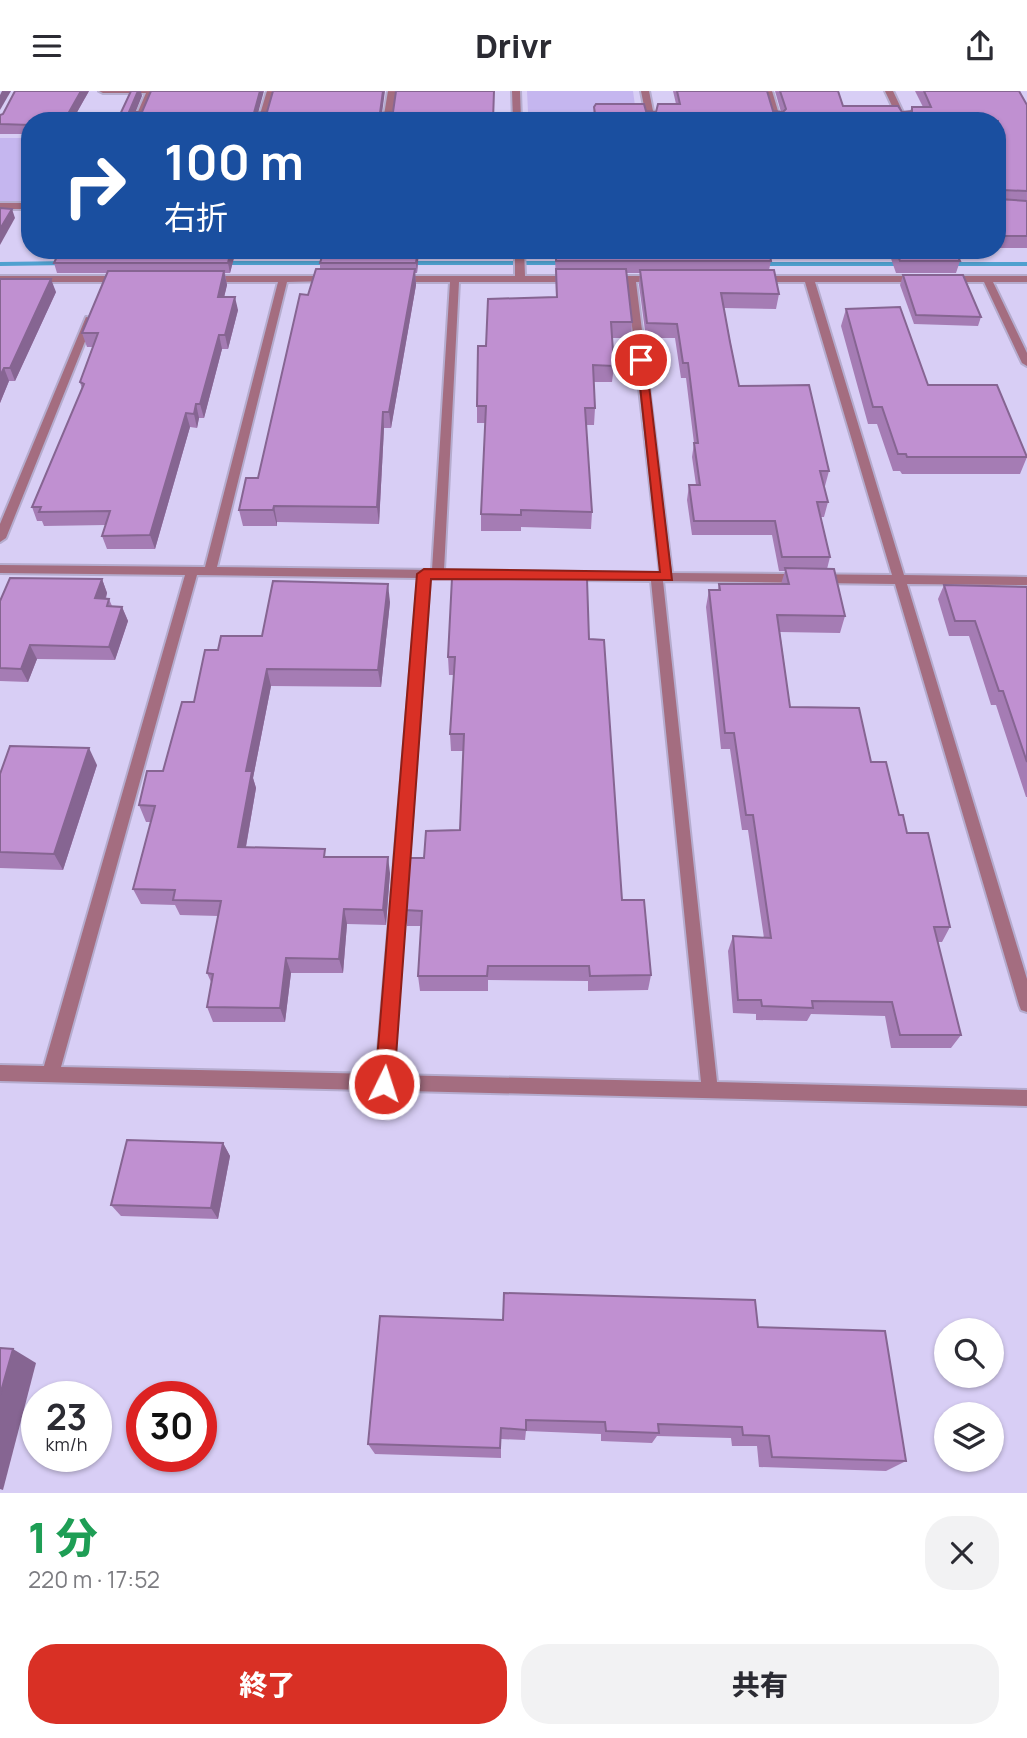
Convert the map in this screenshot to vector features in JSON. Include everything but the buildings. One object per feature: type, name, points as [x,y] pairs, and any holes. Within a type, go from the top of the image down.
[{"type":"street","points":[[103,91],[150,91],[142,112]]},
{"type":"street","points":[[265,112],[271,91]]},
{"type":"street","points":[[388,112],[392,91]]},
{"type":"street","points":[[516,91],[517,112]]},
{"type":"street","points":[[645,91],[649,112]]},
{"type":"street","points":[[768,91],[774,112]]},
{"type":"street","points":[[889,91],[899,112]]},
{"type":"street","points":[[0,206],[21,206]]},
{"type":"street","points":[[519,259],[520,275]]},
{"type":"street","points":[[389,279],[520,275],[589,279]]},
{"type":"street","points":[[809,278],[1027,1006]]},
{"type":"street","points":[[0,279],[133,279]]},
{"type":"street","points":[[101,291],[106,279]]},
{"type":"street","points":[[201,279],[336,279]]},
{"type":"street","points":[[210,571],[283,279]]},
{"type":"street","points":[[384,1084],[455,279]]},
{"type":"street","points":[[603,279],[672,279]]},
{"type":"street","points":[[631,279],[710,1091]]},
{"type":"street","points":[[754,279],[1027,279]]},
{"type":"street","points":[[987,279],[1027,363]]},
{"type":"street","points":[[0,538],[96,303]]},
{"type":"street","points":[[0,569],[1027,581]]},
{"type":"street","points":[[51,1075],[192,571]]},
{"type":"street","points":[[0,1073],[1027,1098]]},
{"type":"shaded area","points":[[527,91],[633,91],[636,112],[528,112]]},
{"type":"shaded area","points":[[0,138],[21,138],[21,200],[18,206],[0,206]]},
{"type":"waterway","points":[[0,264],[70,263]]},
{"type":"waterway","points":[[217,263],[336,263]]},
{"type":"waterway","points":[[403,263],[570,263]]},
{"type":"waterway","points":[[756,264],[910,264]]},
{"type":"waterway","points":[[942,264],[1027,264]]},
{"type":"route","points":[[384,1084],[424,574],[667,577],[641,360]]}]
